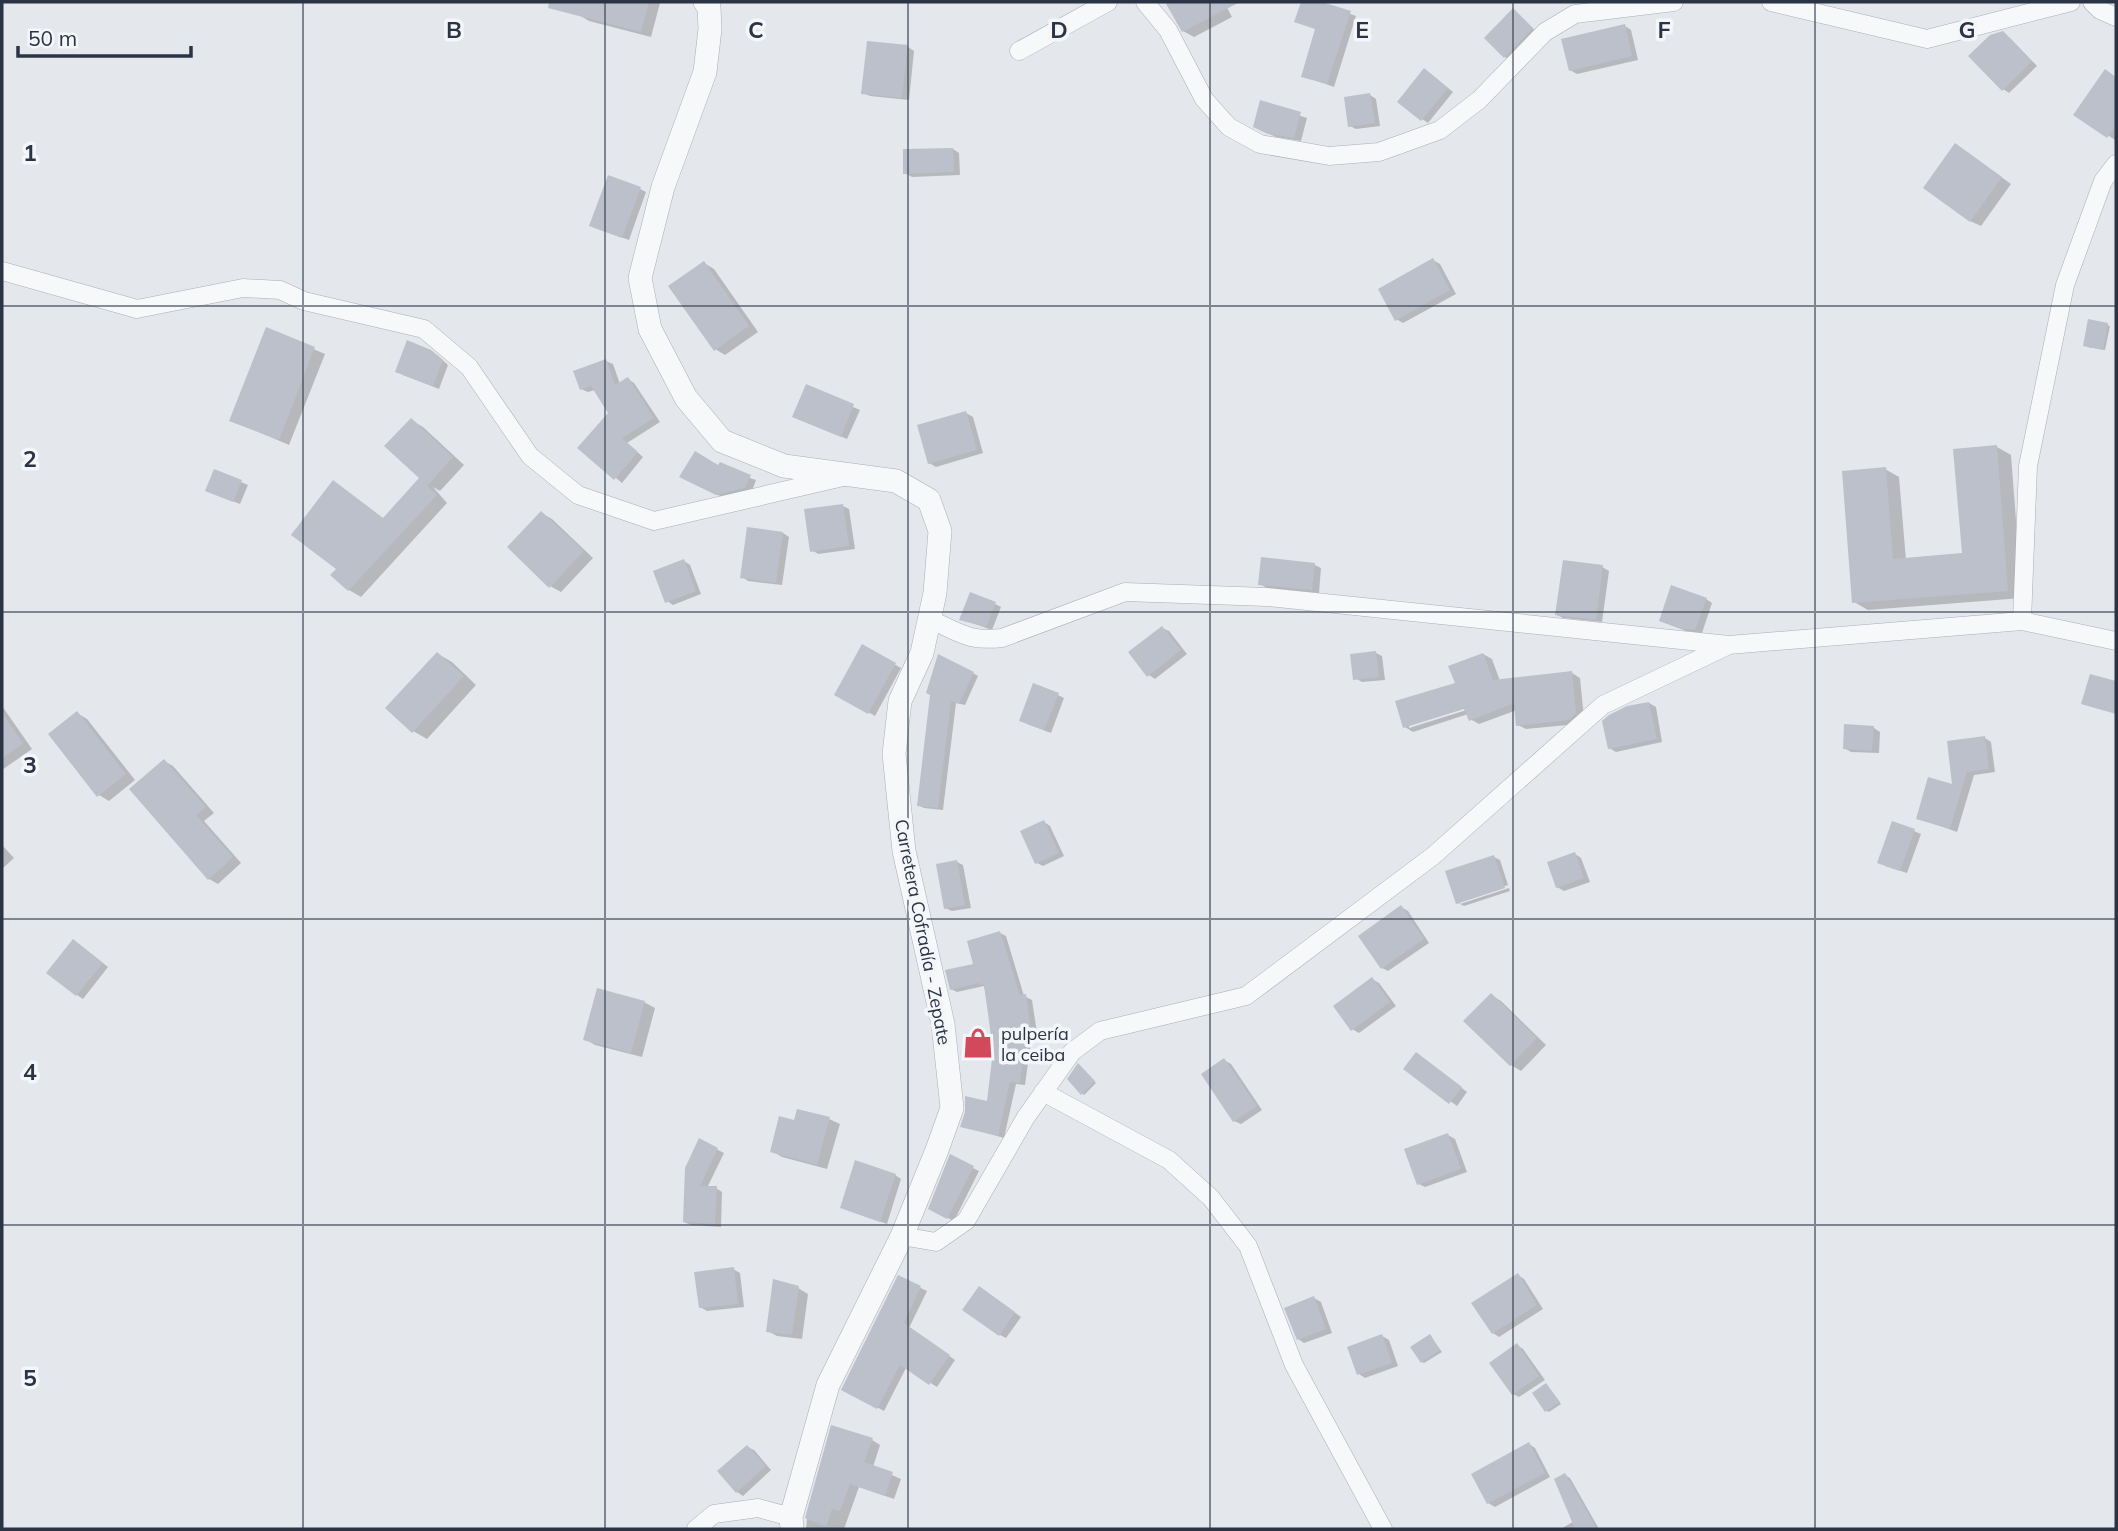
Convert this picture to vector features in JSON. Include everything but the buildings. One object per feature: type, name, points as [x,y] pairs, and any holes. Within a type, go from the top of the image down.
[{"type":"street","name":"Carretera Cofradía - Zepate","points":[[705,2],[709,6],[710,29],[705,72],[663,187],[640,278],[650,329],[686,398],[722,441],[784,466],[896,481],[929,500],[940,531],[935,593],[922,653],[900,701],[894,754],[904,850],[943,1024],[952,1108],[902,1236],[828,1385],[791,1523]]},
{"type":"street","points":[[1019,51],[1108,2]]},
{"type":"street","points":[[1145,2],[1168,30],[1204,99],[1229,127],[1260,144],[1329,156],[1379,152],[1440,130],[1479,100],[1545,32],[1575,14],[1674,2]]},
{"type":"street","points":[[1771,2],[1927,39],[2071,2]]},
{"type":"street","points":[[2092,2],[2100,10],[2116,17]]},
{"type":"street","points":[[2022,621],[2028,466],[2054,337],[2065,285],[2103,181],[2116,164]]},
{"type":"street","points":[[2,271],[137,309],[243,288],[280,290],[304,301],[424,329],[469,367],[530,456],[578,495],[654,521],[850,475]]},
{"type":"street","points":[[929,619],[964,637],[980,640],[1002,638],[1125,592],[1267,597],[1729,645],[2022,621],[2116,641]]},
{"type":"street","points":[[902,1236],[936,1242],[966,1221],[1026,1117],[1072,1052],[1100,1031],[1246,996],[1433,856],[1604,705],[1729,645]]},
{"type":"street","points":[[1044,1092],[1169,1160],[1212,1198],[1248,1246],[1294,1365],[1383,1529]]},
{"type":"street","points":[[696,1529],[714,1514],[758,1508],[791,1523]]},
{"type":"place","name":"pulpería la ceiba","points":[[978,1043]]}]
